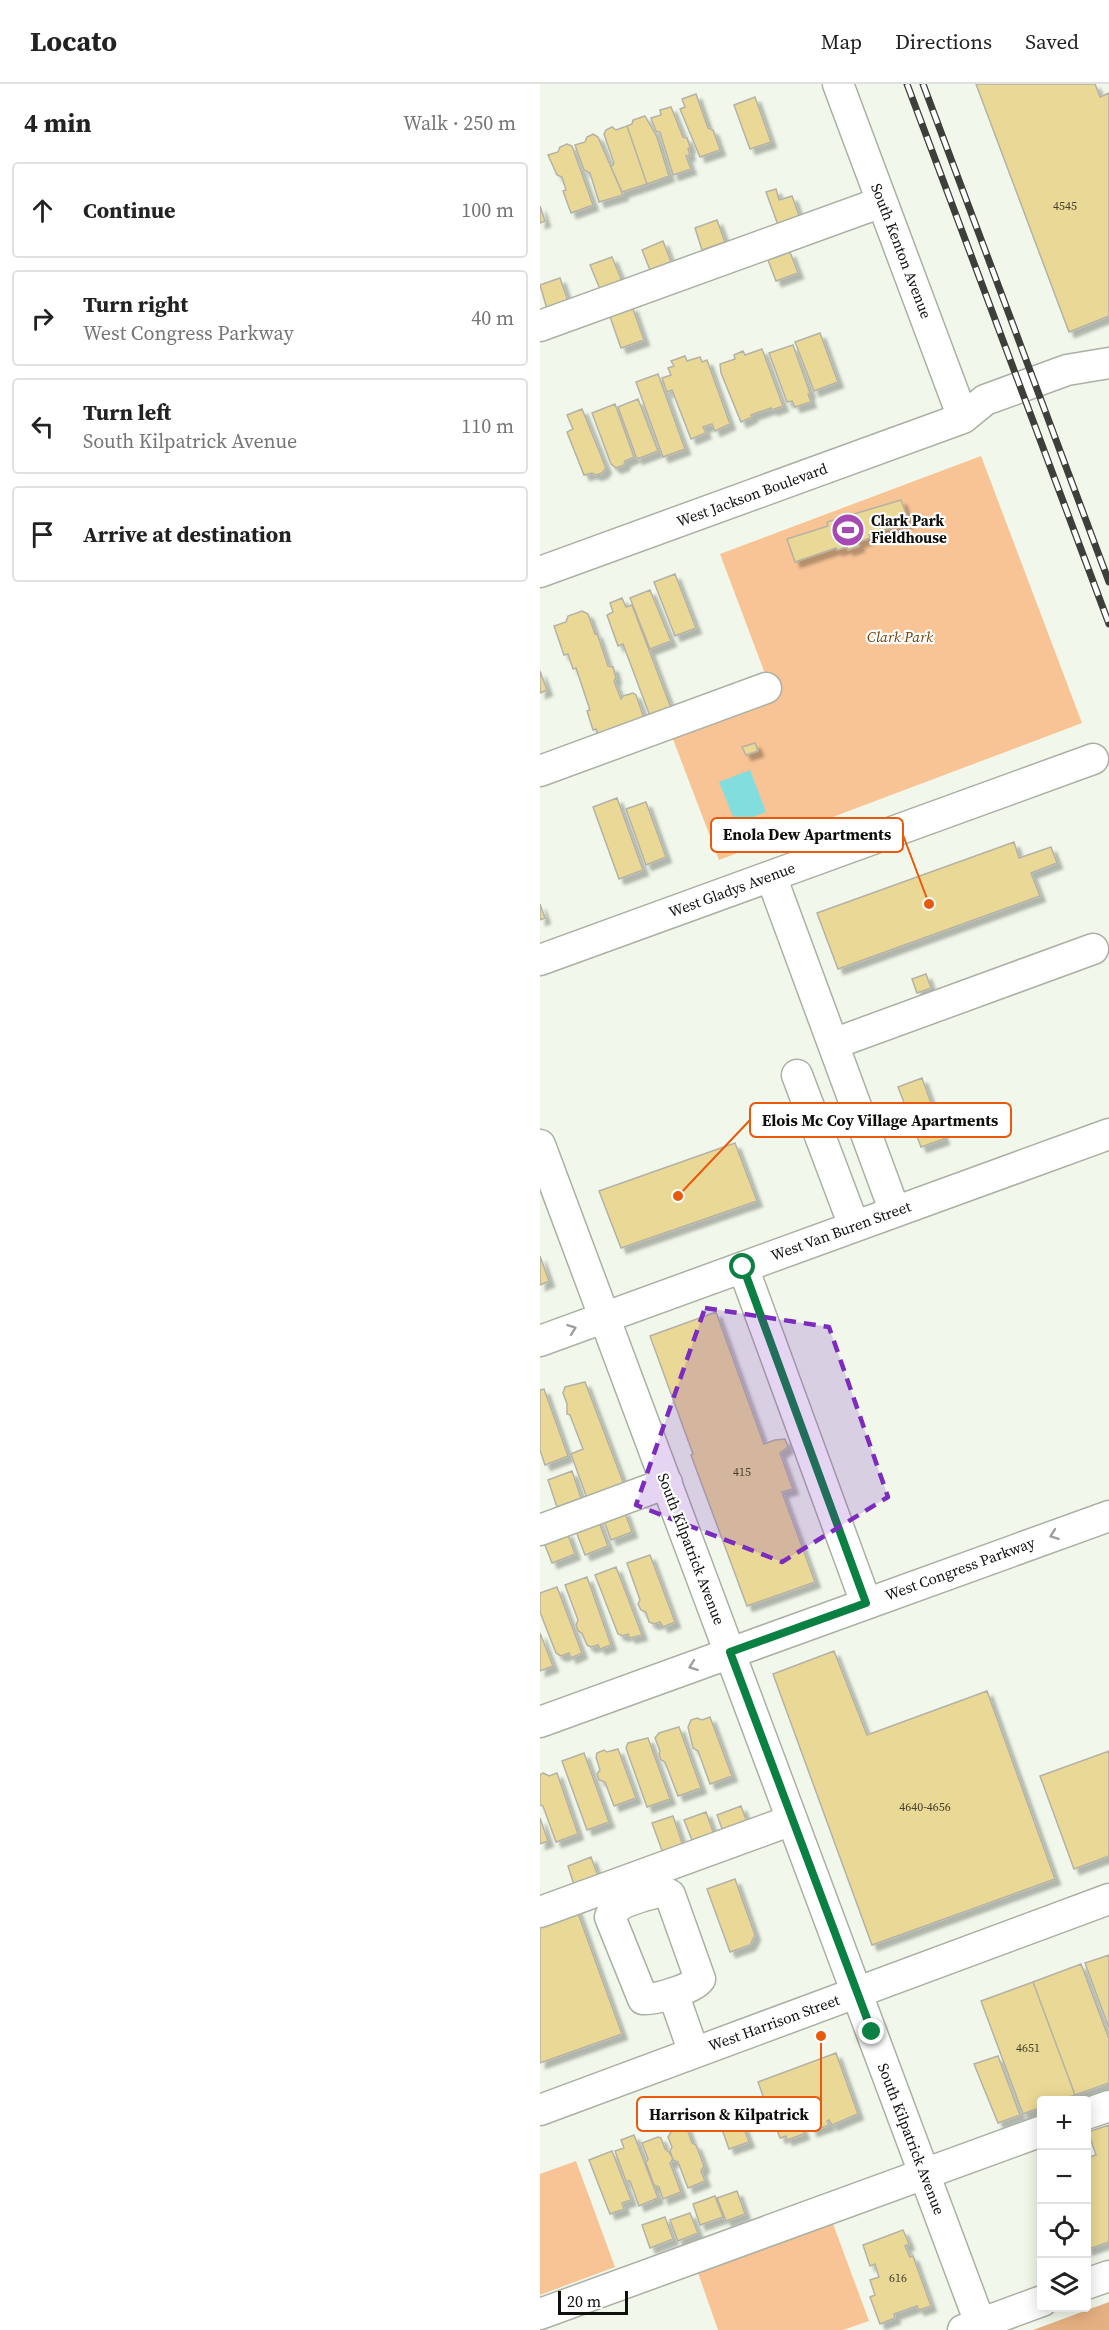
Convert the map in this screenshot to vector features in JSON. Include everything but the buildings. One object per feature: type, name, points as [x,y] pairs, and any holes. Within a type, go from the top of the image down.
[{"type":"street","name":"South Kenton Avenue","points":[[845,86],[882,202],[963,418]]},
{"type":"street","points":[[540,326],[882,202]]},
{"type":"street","name":"West Jackson Boulevard","points":[[540,572],[963,418],[985,400],[1067,370],[1109,363]]},
{"type":"street","name":"West Jackson Boulevard","points":[[963,418],[993,419],[1076,389],[1109,369]]},
{"type":"street","points":[[540,771],[766,688]]},
{"type":"street","name":"West Gladys Avenue","points":[[540,960],[1093,759]]},
{"type":"street","points":[[771,876],[895,1212]]},
{"type":"street","points":[[833,1044],[1094,949]]},
{"type":"street","points":[[797,1075],[855,1226]]},
{"type":"street","name":"West Van Buren Street","points":[[540,1341],[1109,1134]]},
{"type":"street","name":"South Kilpatrick Avenue","points":[[540,1148],[925,2174],[971,2327]]},
{"type":"street","points":[[743,1267],[866,1603]]},
{"type":"street","points":[[540,1530],[667,1483]]},
{"type":"street","name":"West Congress Parkway","points":[[540,1722],[1109,1516]]},
{"type":"street","points":[[540,1912],[792,1820]]},
{"type":"street","name":"West Harrison Street","points":[[540,2110],[1109,1899]]},
{"type":"street","points":[[673,1993],[694,2053]]},
{"type":"street","points":[[1091,2112],[1109,2106]]},
{"type":"street","points":[[540,2314],[1037,2132]]},
{"type":"street","points":[[1091,2282],[1109,2276]]},
{"type":"street","points":[[971,2327],[1037,2302]]},
{"type":"highlighted area","points":[[705,1308],[829,1327],[888,1497],[782,1562],[636,1505]]},
{"type":"green space","name":"Clark Park","points":[[981,456],[1082,723],[719,860],[671,734],[773,695],[720,554]]},
{"type":"green space","points":[[576,2161],[615,2267],[540,2295],[540,2174]]},
{"type":"green space","points":[[832,2221],[869,2321],[843,2330],[718,2330],[697,2270]]},
{"type":"shaded area","points":[[1109,2302],[1109,2330],[1033,2330],[1082,2312],[1091,2312],[1091,2309]]},
{"type":"water","points":[[750,770],[766,812],[736,824],[719,782]]},
{"type":"railway","points":[[907,84],[1109,624]]},
{"type":"railway","points":[[923,84],[1109,582]]},
{"type":"place","name":"Clark Park Fieldhouse","points":[[848,530]]},
{"type":"place","name":"Enola Dew Apartments","points":[[929,904]]},
{"type":"place","name":"Elois Mc Coy Village Apartments","points":[[678,1196]]},
{"type":"place","name":"Harrison & Kilpatrick","points":[[821,2036]]},
{"type":"route","points":[[743,1267],[866,1603],[730,1652],[872,2032]]}]
